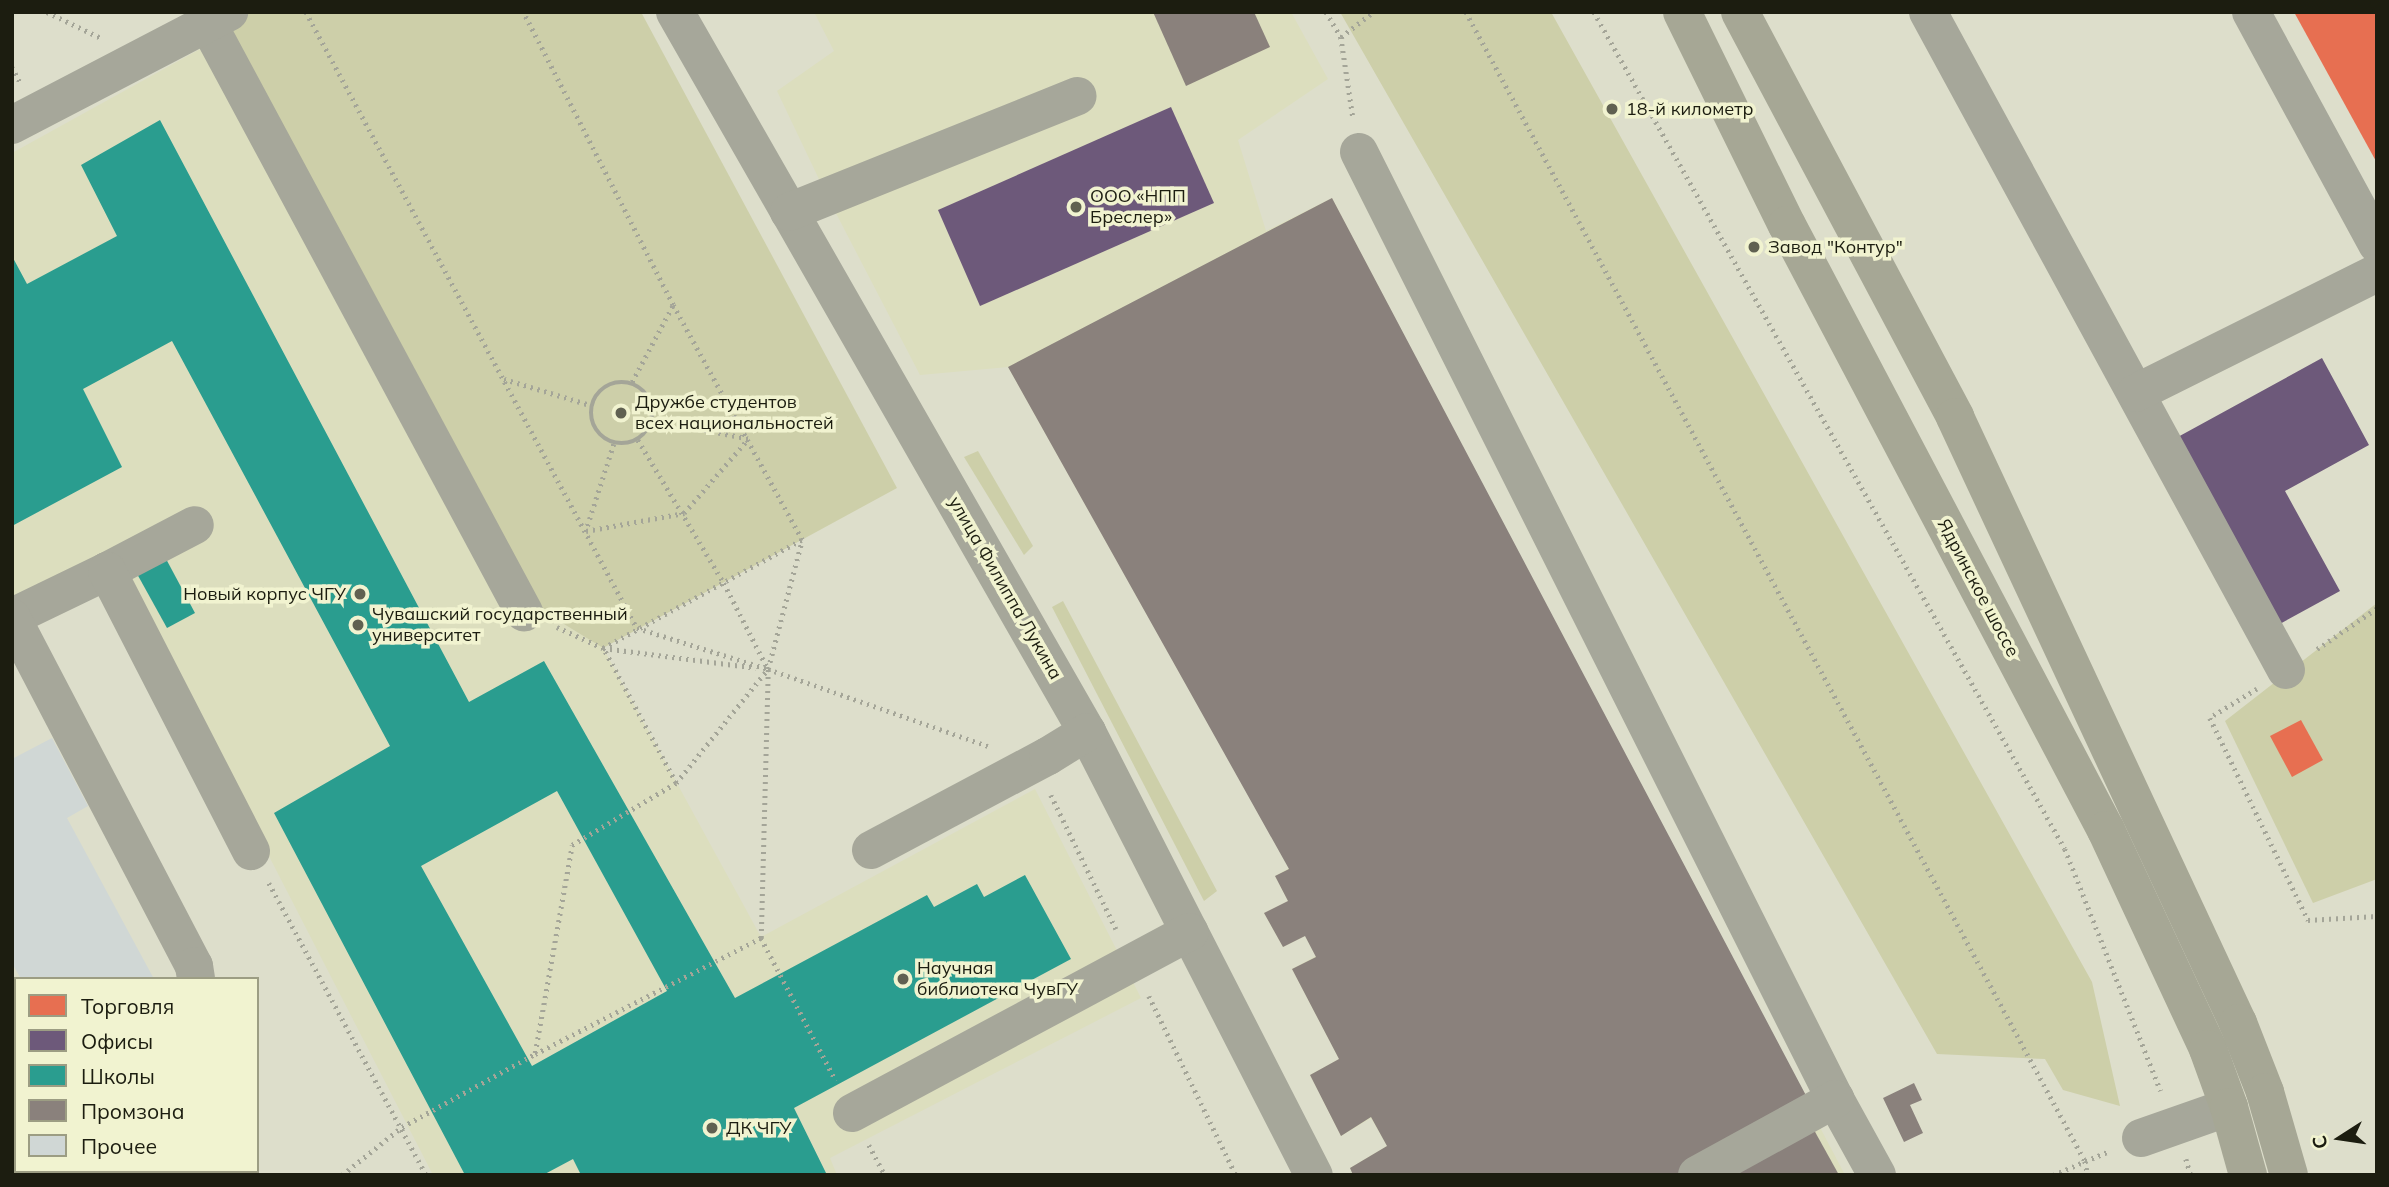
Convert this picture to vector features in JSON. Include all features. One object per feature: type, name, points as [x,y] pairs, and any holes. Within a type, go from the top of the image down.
[{"type":"main road","name":"Ядринское шоссе","points":[[1682,12],[1787,225],[2106,830],[2178,982],[2229,1107],[2248,1175]]},
{"type":"main road","points":[[1740,12],[1955,417],[2238,1023],[2265,1092],[2289,1175]]},
{"type":"street","name":"улица Филиппа Лукина","points":[[675,12],[1087,732],[1314,1175]]},
{"type":"street","points":[[1928,12],[2286,670]]},
{"type":"street","points":[[2251,12],[2377,244]]},
{"type":"street","points":[[12,125],[140,56],[218,18],[524,612]]},
{"type":"street","points":[[789,212],[1078,96]]},
{"type":"street","points":[[1359,152],[1835,1099],[1877,1175]]},
{"type":"street","points":[[2136,393],[2377,273]]},
{"type":"street","points":[[195,525],[12,618],[194,966],[196,977]]},
{"type":"street","points":[[107,570],[251,850]]},
{"type":"street","points":[[871,850],[1048,756],[1087,732]]},
{"type":"street","points":[[852,1113],[1190,932]]},
{"type":"street","points":[[1697,1175],[1835,1099]]},
{"type":"street","points":[[2158,1132],[2229,1107]]},
{"type":"path","points":[[47,12],[140,56]]},
{"type":"path","points":[[306,12],[637,628],[768,669]]},
{"type":"path","points":[[523,12],[673,305],[802,540],[768,669],[761,938],[885,1175]]},
{"type":"path","points":[[1326,12],[1340,37],[1359,152]]},
{"type":"path","points":[[1340,37],[1373,12]]},
{"type":"path","points":[[1466,12],[2085,1161],[2088,1175]]},
{"type":"path","points":[[1594,12],[2065,849],[2158,1132],[2190,1175]]},
{"type":"path","points":[[632,382],[673,305]]},
{"type":"path","points":[[503,379],[590,405]]},
{"type":"path","points":[[632,382],[649,396],[653,420],[638,440],[614,444],[594,429],[590,405],[604,385],[632,382]]},
{"type":"path","points":[[653,420],[748,439]]},
{"type":"path","points":[[586,531],[684,513],[748,439]]},
{"type":"path","points":[[586,531],[614,444]]},
{"type":"path","points":[[603,648],[802,540]]},
{"type":"path","points":[[2377,608],[2210,718],[2308,920],[2377,916]]},
{"type":"path","points":[[524,612],[603,648],[768,669]]},
{"type":"path","points":[[603,648],[676,783]]},
{"type":"path","points":[[535,1054],[572,845],[676,783],[768,669]]},
{"type":"path","points":[[251,850],[426,1175]]},
{"type":"path","points":[[342,1175],[402,1127],[535,1054],[761,938]]},
{"type":"path","points":[[2053,1175],[2158,1132]]},
{"type":"shaded area","points":[[218,12],[641,12],[897,488],[603,648],[528,602]]},
{"type":"shaded area","points":[[814,12],[1291,12],[1328,79],[1238,140],[1266,231],[1332,198],[1845,1175],[1353,1175],[1350,1168],[1387,1146],[1371,1118],[1341,1136],[1310,1075],[1339,1059],[1292,969],[1316,956],[1305,936],[1283,947],[1264,913],[1288,901],[1275,876],[1289,868],[1008,367],[920,375],[827,196],[777,91],[834,51]]},
{"type":"shaded area","points":[[1340,12],[1551,12],[2092,982],[2120,1106],[2063,1090],[2045,1059],[1937,1054]]},
{"type":"shaded area","name":"Чувашский государственный университет","points":[[229,33],[528,602],[603,648],[761,937],[1035,789],[1141,998],[830,1158],[837,1175],[433,1175],[111,549],[12,598],[12,153]]},
{"type":"shaded area","points":[[978,451],[1033,546],[1024,555],[964,457]]},
{"type":"shaded area","points":[[1063,601],[1217,891],[1204,901],[1052,607]]},
{"type":"shaded area","points":[[2377,603],[2377,879],[2313,903],[2225,721]]},
{"type":"building: Торговля","points":[[2294,12],[2377,12],[2377,163]]},
{"type":"building: Торговля","points":[[2301,720],[2323,760],[2292,777],[2270,736]]},
{"type":"building: Офисы","name":"ООО «НПП Бреслер»","points":[[1171,107],[1214,203],[980,306],[938,210]]},
{"type":"building: Офисы","points":[[2322,358],[2369,445],[2285,491],[2340,591],[2278,625],[2176,438]]},
{"type":"building: Школы","name":"Новый корпус ЧГУ","points":[[160,120],[469,702],[544,661],[735,998],[927,895],[934,907],[977,884],[984,897],[1025,875],[1071,959],[794,1108],[827,1175],[581,1175],[573,1159],[543,1175],[465,1175],[274,813],[390,746],[172,341],[83,389],[122,467],[12,526],[12,256],[27,284],[117,236],[81,165]],"holes":[[[557,791],[667,991],[532,1066],[421,866]]]},
{"type":"building: Школы","points":[[165,557],[195,613],[167,628],[136,572]]},
{"type":"building: Промзона","points":[[1153,12],[1254,12],[1270,47],[1186,86]]},
{"type":"building: Промзона","points":[[1332,198],[1810,1103],[1676,1175],[1353,1175],[1350,1168],[1387,1146],[1371,1117],[1341,1136],[1310,1075],[1339,1059],[1292,969],[1316,957],[1305,936],[1283,947],[1264,913],[1288,901],[1275,876],[1289,869],[1008,367]]},
{"type":"building: Промзона","points":[[1914,1083],[1922,1100],[1910,1105],[1923,1133],[1904,1142],[1883,1098]]},
{"type":"building: Промзона","points":[[1814,1130],[1839,1175],[1731,1175]]},
{"type":"building: Прочее","points":[[52,738],[88,806],[67,818],[153,977],[20,977],[12,963],[12,759]]},
{"type":"place","name":"18-й километр","points":[[1612,109]]},
{"type":"place","name":"ООО «НПП Бреслер»","points":[[1076,207]]},
{"type":"place","name":"Завод \"Контур\"","points":[[1754,247]]},
{"type":"place","name":"Дружбе студентов всех национальностей","points":[[621,413]]},
{"type":"place","name":"Новый корпус ЧГУ","points":[[360,594]]},
{"type":"place","name":"Чувашский государственный университет","points":[[358,625]]},
{"type":"place","name":"Научная библиотека ЧувГУ","points":[[903,979]]},
{"type":"place","name":"ДК ЧГУ","points":[[712,1128]]}]
